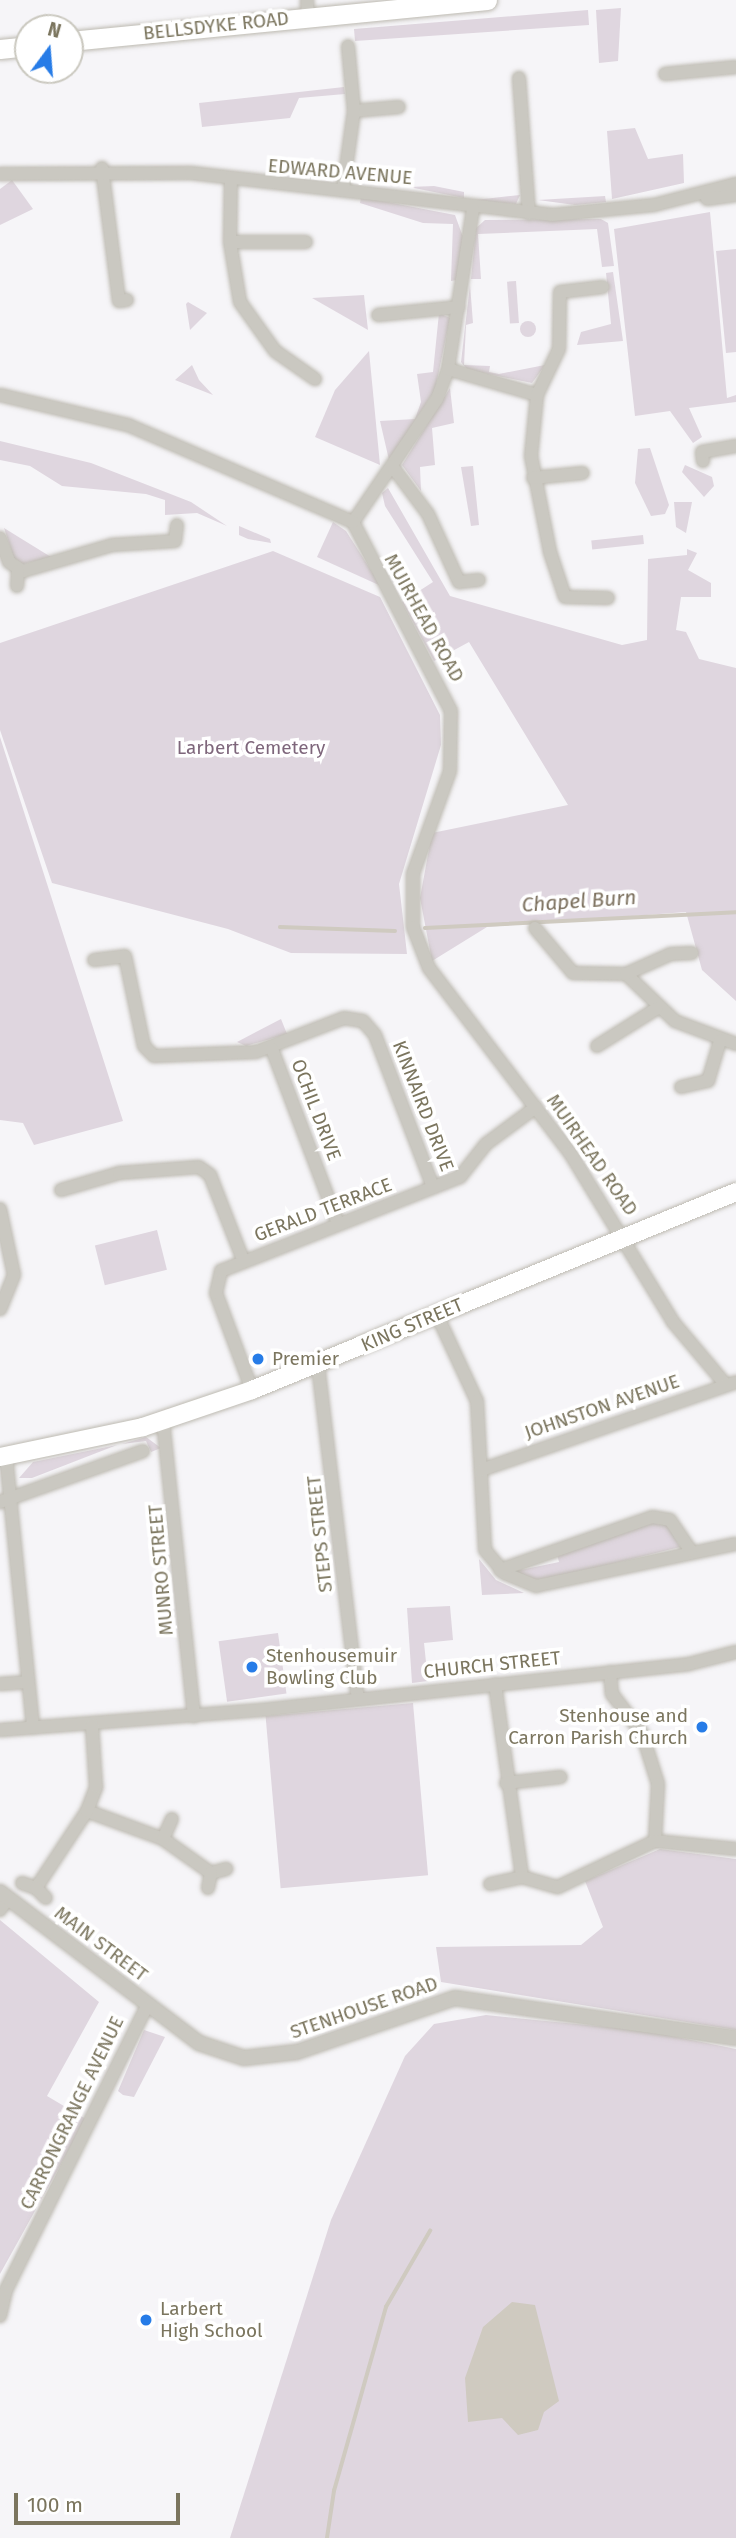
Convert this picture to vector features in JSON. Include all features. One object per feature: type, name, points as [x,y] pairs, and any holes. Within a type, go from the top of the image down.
[{"type":"main road","name":"BELLSDYKE ROAD","points":[[84,39],[308,8],[487,0]]},
{"type":"main road","name":"KING STREET","points":[[3,1456],[163,1421],[252,1390],[437,1315],[623,1233],[736,1192]]},
{"type":"street","points":[[343,189],[354,111],[348,46]]},
{"type":"street","points":[[665,74],[704,66],[736,67]]},
{"type":"street","points":[[519,78],[529,214]]},
{"type":"street","points":[[354,111],[399,107]]},
{"type":"street","points":[[102,168],[119,301],[127,300]]},
{"type":"street","name":"EDWARD AVENUE","points":[[0,174],[102,168],[343,189],[473,209],[529,214],[736,195]]},
{"type":"street","points":[[231,178],[230,242],[248,321],[275,351],[315,379]]},
{"type":"street","name":"EDWARD AVENUE","points":[[675,201],[736,184]]},
{"type":"street","points":[[0,395],[128,425],[353,522],[418,433],[448,369],[473,209]]},
{"type":"street","points":[[230,242],[306,242]]},
{"type":"street","points":[[603,287],[560,292],[559,349],[537,395],[533,478],[565,597],[608,598]]},
{"type":"street","points":[[378,315],[459,307]]},
{"type":"street","points":[[448,369],[537,395]]},
{"type":"street","points":[[703,461],[702,452],[736,446]]},
{"type":"street","points":[[392,466],[428,514],[459,582],[478,580]]},
{"type":"street","points":[[533,478],[578,477]]},
{"type":"street","name":"MUIRHEAD ROAD","points":[[353,522],[451,711],[450,771],[413,874],[411,909],[418,948],[536,1108],[623,1233],[673,1322],[731,1383]]},
{"type":"street","points":[[18,570],[113,545],[175,541],[177,525]]},
{"type":"street","points":[[0,538],[18,570],[17,586]]},
{"type":"street","points":[[543,932],[573,973],[626,974],[671,954],[692,953]]},
{"type":"street","name":"KINNAIRD DRIVE","points":[[94,960],[125,956],[144,1046],[154,1056],[272,1049],[344,1018],[370,1027],[433,1188]]},
{"type":"street","points":[[626,974],[656,1009],[720,1041],[736,1044]]},
{"type":"street","points":[[605,1044],[656,1009]]},
{"type":"street","points":[[681,1087],[708,1081],[720,1041]]},
{"type":"street","name":"OCHIL DRIVE","points":[[272,1049],[338,1224]]},
{"type":"street","name":"GERALD TERRACE","points":[[252,1390],[215,1284],[220,1271],[464,1174],[486,1144],[536,1108]]},
{"type":"street","points":[[61,1190],[120,1173],[199,1167],[210,1175],[244,1262]]},
{"type":"street","points":[[0,1209],[14,1275],[0,1309]]},
{"type":"street","points":[[437,1315],[477,1401],[485,1550],[500,1570],[536,1586],[691,1551],[736,1544]]},
{"type":"street","name":"STEPS STREET","points":[[318,1365],[358,1699]]},
{"type":"street","name":"JOHNSTON AVENUE","points":[[481,1470],[731,1383]]},
{"type":"street","name":"MUNRO STREET","points":[[163,1421],[194,1716]]},
{"type":"street","points":[[5,1500],[144,1451]]},
{"type":"street","points":[[3,1456],[5,1500],[33,1728]]},
{"type":"street","points":[[500,1570],[652,1517],[670,1520],[691,1551]]},
{"type":"street","name":"CHURCH STREET","points":[[0,1730],[92,1725],[358,1699],[610,1672],[736,1652]]},
{"type":"street","points":[[610,1672],[612,1694],[642,1733],[655,1772],[655,1841]]},
{"type":"street","points":[[0,1684],[29,1682]]},
{"type":"street","points":[[495,1684],[506,1783],[522,1877]]},
{"type":"street","points":[[36,1888],[87,1811],[96,1787],[92,1725]]},
{"type":"street","points":[[506,1783],[561,1777]]},
{"type":"street","points":[[87,1811],[163,1839],[211,1873]]},
{"type":"street","points":[[163,1839],[172,1819]]},
{"type":"street","points":[[490,1884],[522,1877],[558,1887],[655,1841],[736,1849]]},
{"type":"street","points":[[211,1873],[226,1869]]},
{"type":"street","points":[[208,1888],[211,1873]]},
{"type":"street","points":[[22,1883],[36,1888],[46,1898]]},
{"type":"street","name":"MAIN STREET","points":[[3,1900],[179,2027]]},
{"type":"street","name":"STENHOUSE ROAD","points":[[179,2027],[212,2049],[263,2059],[437,2001],[473,1998],[736,2038]]},
{"type":"street","name":"CARRONGRANGE AVENUE","points":[[0,2316],[6,2290],[148,2004]]},
{"type":"green space","points":[[621,8],[618,61],[599,63],[596,10]]},
{"type":"green space","points":[[588,10],[589,25],[355,41],[354,29]]},
{"type":"green space","points":[[344,87],[345,94],[299,98],[290,118],[202,127],[199,103]]},
{"type":"green space","points":[[635,128],[648,159],[683,154],[684,183],[612,199],[607,131]]},
{"type":"green space","points":[[390,172],[391,183],[358,179],[358,176]]},
{"type":"green space","points":[[12,180],[33,209],[0,225],[0,189]]},
{"type":"green space","points":[[434,186],[464,192],[464,198],[409,187]]},
{"type":"green space","points":[[520,195],[516,204],[475,200]]},
{"type":"green space","points":[[605,196],[606,202],[575,205],[538,200]]},
{"type":"green space","points":[[361,197],[455,215],[463,237],[457,280],[451,281],[453,224],[423,223],[360,203]]},
{"type":"green space","points":[[710,212],[727,398],[736,395],[736,402],[689,408],[702,437],[693,443],[670,411],[635,416],[614,229]]},
{"type":"green space","points":[[601,219],[608,223],[614,266],[602,267],[597,229],[478,234],[481,279],[471,279],[476,228],[485,220]]},
{"type":"green space","points":[[736,249],[736,352],[726,353],[716,251]]},
{"type":"green space","points":[[613,272],[623,341],[577,345],[581,332],[611,324],[606,273]]},
{"type":"green space","points":[[516,281],[519,323],[510,324],[507,282]]},
{"type":"green space","points":[[470,285],[473,323],[466,325],[464,365],[490,366],[489,372],[499,374],[545,365],[532,383],[469,370],[465,367],[461,362]]},
{"type":"green space","points":[[364,295],[368,330],[312,298]]},
{"type":"green space","points":[[188,302],[207,313],[190,330],[186,304]]},
{"type":"green space","points":[[439,313],[450,318],[435,390],[389,460],[380,421],[415,419],[421,402],[417,374],[433,372]]},
{"type":"green space","points":[[528,321],[534,323],[534,335],[528,337],[522,335],[520,329],[522,323]]},
{"type":"green space","points":[[369,351],[380,465],[315,437],[335,390]]},
{"type":"green space","points":[[192,365],[199,380],[213,395],[175,380]]},
{"type":"green space","points":[[450,388],[454,423],[432,428],[435,465],[420,467],[421,491],[402,465]]},
{"type":"green space","points":[[0,441],[91,463],[191,502],[227,526],[197,513],[165,515],[165,500],[146,494],[62,486],[30,466],[0,460]]},
{"type":"green space","points":[[650,448],[669,505],[665,514],[651,516],[635,483],[638,449]]},
{"type":"green space","points":[[685,465],[712,477],[714,486],[704,497],[682,472]]},
{"type":"green space","points":[[473,466],[479,525],[471,526],[461,467]]},
{"type":"green space","points":[[388,488],[450,596],[622,645],[647,640],[648,559],[687,555],[687,549],[697,553],[688,570],[711,583],[711,597],[681,597],[676,630],[686,632],[699,659],[736,668],[736,1001],[702,970],[686,912],[487,927],[432,961],[420,898],[432,833],[568,805],[469,642],[434,661],[402,602],[433,582],[385,506],[382,493]]},
{"type":"green space","points":[[674,502],[692,502],[686,533],[676,527]]},
{"type":"green space","points":[[333,522],[346,531],[381,586],[317,557]]},
{"type":"green space","points":[[239,526],[270,539],[271,543],[239,535]]},
{"type":"green space","points":[[4,528],[51,557],[23,564],[14,558]]},
{"type":"green space","points":[[643,535],[644,544],[592,549],[591,540]]},
{"type":"green space","name":"Larbert Cemetery","points":[[273,551],[380,597],[440,715],[441,745],[399,884],[407,954],[291,953],[228,929],[52,883],[0,730],[0,643]]},
{"type":"green space","points":[[0,737],[123,1121],[34,1145],[23,1123],[0,1120]]},
{"type":"green space","points":[[281,1019],[287,1034],[246,1046],[237,1042]]},
{"type":"green space","points":[[157,1230],[167,1270],[105,1285],[95,1245]]},
{"type":"green space","points":[[146,1437],[161,1448],[151,1452],[146,1441],[122,1444]]},
{"type":"green space","points":[[117,1445],[32,1478],[19,1478],[33,1462]]},
{"type":"green space","points":[[646,1522],[667,1524],[680,1547],[539,1582],[511,1572],[559,1562],[557,1554]]},
{"type":"green space","points":[[479,1559],[496,1580],[524,1593],[482,1595]]},
{"type":"green space","points":[[450,1606],[453,1640],[424,1643],[428,1681],[412,1683],[407,1608]]},
{"type":"green space","name":"Stenhousemuir Bowling Club","points":[[278,1633],[286,1693],[227,1702],[219,1641]]},
{"type":"green space","points":[[413,1703],[428,1875],[281,1888],[266,1716]]},
{"type":"green space","points":[[660,1849],[736,1859],[736,2030],[441,1982],[436,1947],[581,1945],[603,1927],[585,1881]]},
{"type":"green space","points":[[0,1920],[99,2002],[47,2096],[86,2119],[0,2274]]},
{"type":"green space","points":[[486,2015],[647,2031],[736,2049],[736,2538],[230,2538],[331,2220],[405,2056],[434,2024]]},
{"type":"green space","points":[[144,2030],[165,2037],[134,2097],[123,2095],[118,2091]]},
{"type":"shaded area","points":[[512,2302],[535,2305],[559,2401],[544,2412],[538,2430],[518,2435],[502,2418],[468,2422],[465,2378],[483,2327]]},
{"type":"waterway","name":"Chapel Burn","points":[[425,928],[736,912]]},
{"type":"waterway","name":"Chapel Burn","points":[[280,927],[395,931]]},
{"type":"waterway","points":[[327,2538],[334,2491],[386,2307],[430,2231]]},
{"type":"place","name":"Premier","points":[[258,1359]]},
{"type":"place","name":"Stenhousemuir Bowling Club","points":[[252,1667]]},
{"type":"place","name":"Stenhouse and Carron Parish Church","points":[[702,1727]]},
{"type":"place","name":"Larbert High School","points":[[146,2320]]}]
